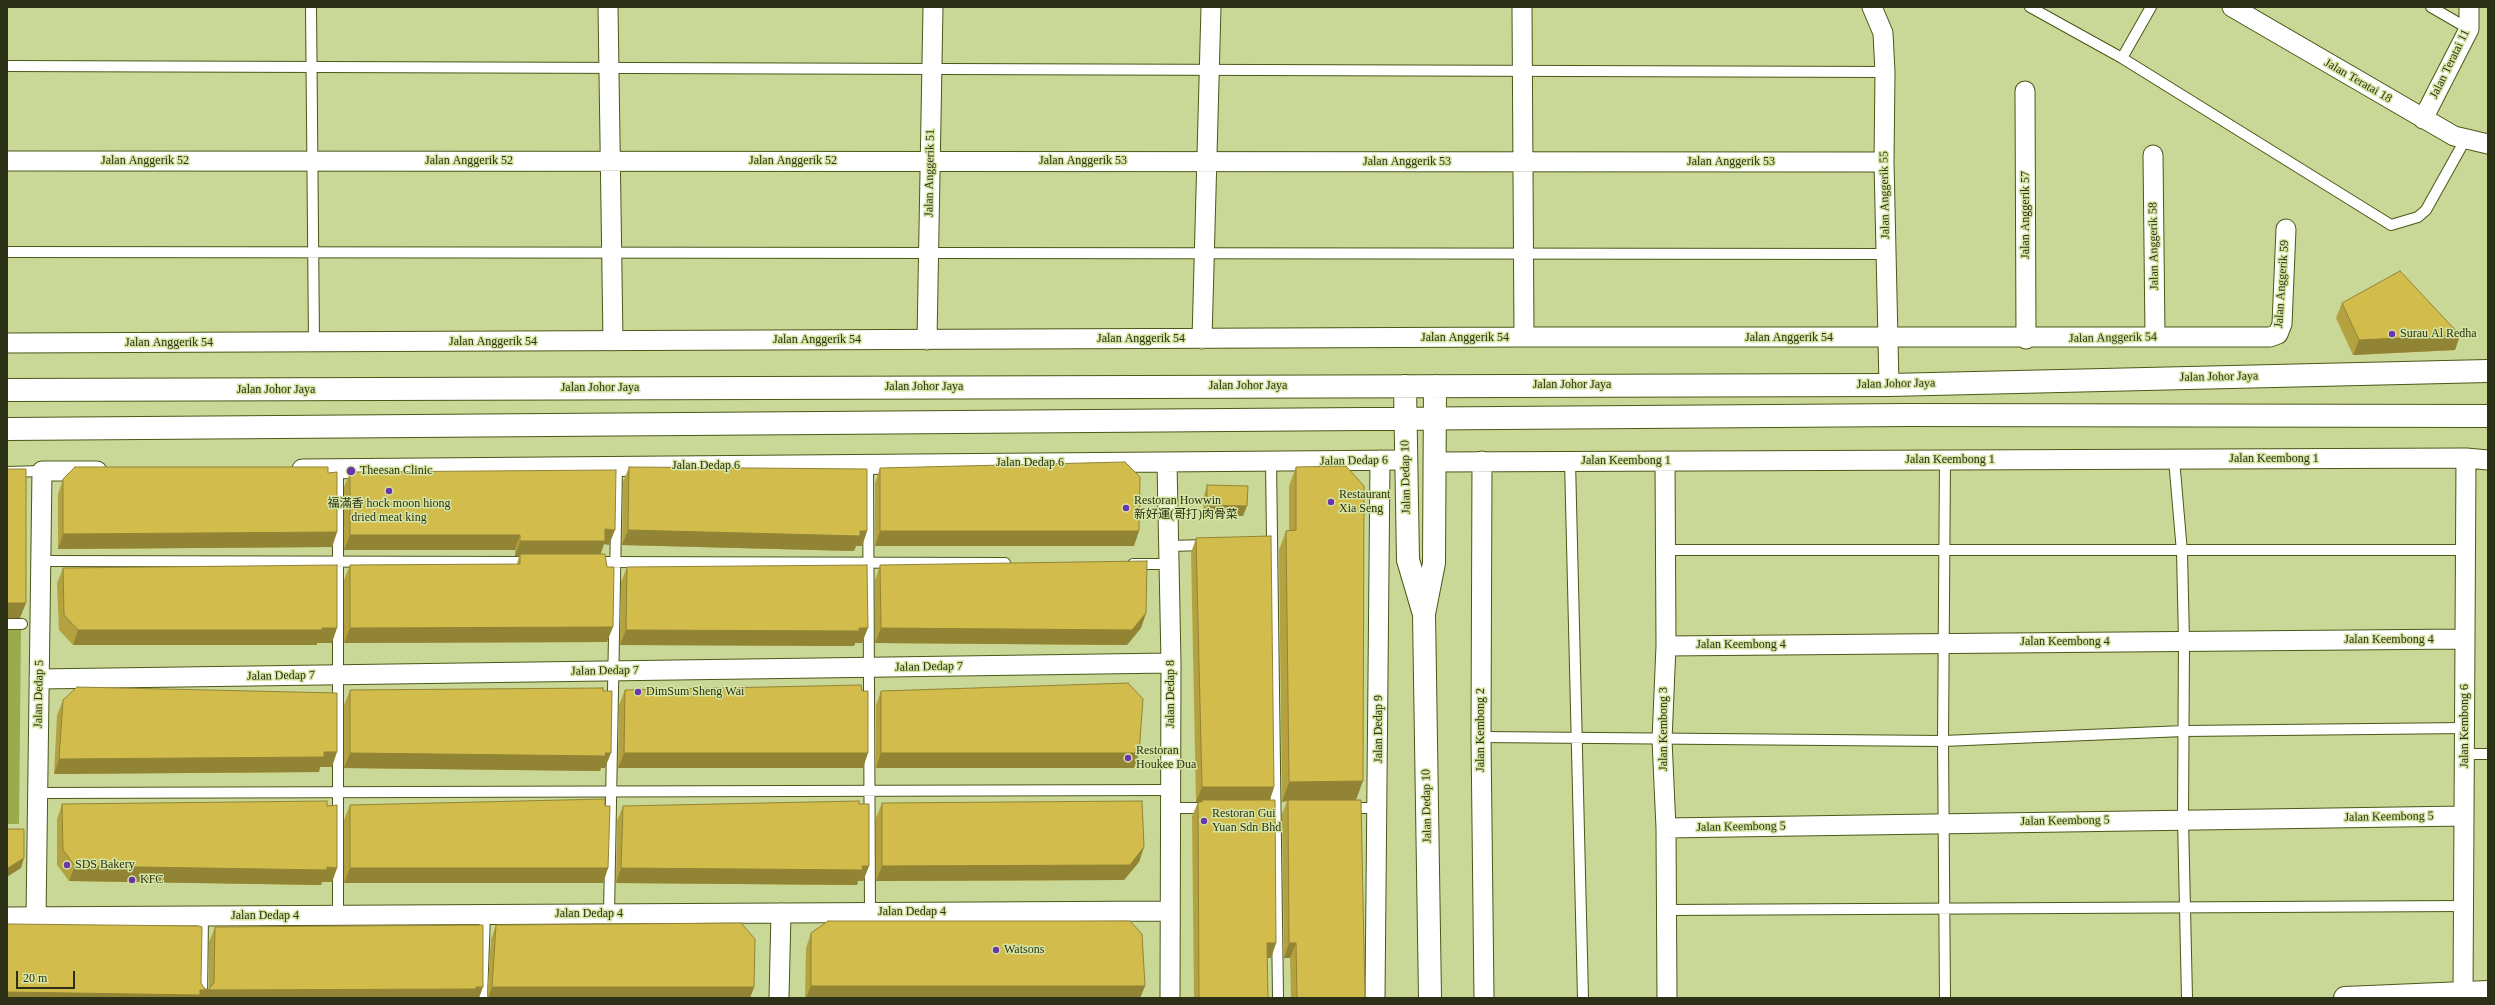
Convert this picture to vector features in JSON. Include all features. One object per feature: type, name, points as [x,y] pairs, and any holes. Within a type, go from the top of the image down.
[{"type":"main road","name":"Jalan Johor Jaya","points":[[7,390],[1889,384],[2488,371]]},
{"type":"main road","name":"Jalan Dedap 10","points":[[1405,386],[1408,560],[1424,614]]},
{"type":"main road","name":"Jalan Dedap 10","points":[[1430,998],[1424,614],[1434,564],[1435,386]]},
{"type":"main road","points":[[7,429],[1908,415],[2488,416]]},
{"type":"main road","points":[[2345,998],[2488,992]]},
{"type":"street","points":[[608,7],[613,341]]},
{"type":"street","name":"Jalan Anggerik 51","points":[[927,340],[933,7]]},
{"type":"street","points":[[1202,339],[1211,7]]},
{"type":"street","points":[[1522,7],[1524,337]]},
{"type":"street","name":"Jalan Anggerik 55","points":[[1872,7],[1883,33],[1885,72],[1884,162],[1889,384]]},
{"type":"street","name":"Jalan Teratai 18","points":[[2232,7],[2423,119],[2465,140],[2488,144]]},
{"type":"street","name":"Jalan Teratai 11","points":[[2423,119],[2469,28],[2469,7]]},
{"type":"street","name":"Jalan Anggerik 57","points":[[2025,91],[2026,339]]},
{"type":"street","name":"Jalan Anggerik 58","points":[[2153,155],[2156,337]]},
{"type":"street","name":"Jalan Anggerik 52","points":[[7,161],[930,161]]},
{"type":"street","name":"Jalan Anggerik 53","points":[[930,161],[1884,162]]},
{"type":"street","name":"Jalan Anggerik 59","points":[[2274,336],[2281,330],[2282,324],[2286,228]]},
{"type":"street","name":"Jalan Anggerik 54","points":[[7,343],[1524,337],[2026,339],[2274,336]]},
{"type":"street","name":"Jalan Keembong 1","points":[[1435,462],[2466,458],[2488,460]]},
{"type":"street","name":"Jalan Kembong 6","points":[[2463,994],[2466,458]]},
{"type":"street","name":"Jalan Dedap 9","points":[[1376,998],[1380,460]]},
{"type":"street","name":"Jalan Dedap 6","points":[[284,469],[1406,460]]},
{"type":"street","name":"Jalan Kembong 3","points":[[1665,461],[1666,646],[1662,740],[1666,828],[1667,998]]},
{"type":"street","name":"Jalan Dedap 8","points":[[1167,462],[1171,663],[1170,998]]},
{"type":"street","name":"Jalan Kembong 2","points":[[1482,462],[1481,737],[1484,998]]},
{"type":"street","points":[[42,471],[112,471]]},
{"type":"street","name":"Jalan Dedap 5","points":[[36,917],[42,471]]},
{"type":"street","name":"Jalan Keembong 4","points":[[1666,646],[2465,639]]},
{"type":"street","name":"Jalan Dedap 7","points":[[39,679],[1171,663]]},
{"type":"street","name":"Jalan Keembong 5","points":[[1666,828],[2184,819],[2464,816]]},
{"type":"street","name":"Jalan Dedap 4","points":[[7,917],[1170,911]]},
{"type":"street","points":[[779,998],[781,913]]},
{"type":"lane","points":[[311,7],[314,342]]},
{"type":"lane","points":[[2030,7],[2122,58],[2391,225],[2418,217],[2426,210],[2465,140]]},
{"type":"lane","points":[[2122,58],[2151,7]]},
{"type":"lane","points":[[2431,7],[2469,28]]},
{"type":"lane","points":[[7,66],[1885,72]]},
{"type":"lane","points":[[7,252],[1886,254]]},
{"type":"lane","points":[[2174,459],[2182,552],[2187,998]]},
{"type":"lane","points":[[1945,460],[1945,643],[1943,741],[1945,823],[1945,998]]},
{"type":"lane","points":[[1570,461],[1583,998]]},
{"type":"lane","points":[[1271,462],[1278,998]]},
{"type":"lane","points":[[868,465],[870,912]]},
{"type":"lane","points":[[609,914],[617,467]]},
{"type":"lane","points":[[338,469],[338,915]]},
{"type":"lane","points":[[7,472],[42,471]]},
{"type":"lane","points":[[1122,564],[1220,544]]},
{"type":"lane","points":[[1258,544],[1272,544]]},
{"type":"lane","points":[[1665,550],[2182,552],[2466,550]]},
{"type":"lane","points":[[41,561],[544,562]]},
{"type":"lane","points":[[583,562],[1019,563]]},
{"type":"lane","points":[[7,624],[22,624]]},
{"type":"lane","points":[[1481,737],[1662,740],[1943,741],[2184,731],[2465,728]]},
{"type":"lane","points":[[2464,754],[2488,754]]},
{"type":"lane","points":[[38,793],[869,791],[1170,799],[1216,808]]},
{"type":"lane","points":[[1339,808],[1378,808]]},
{"type":"lane","points":[[1667,910],[2463,906]]},
{"type":"lane","points":[[482,998],[485,914]]},
{"type":"lane","points":[[202,998],[203,916]]},
{"type":"green space","points":[[21,627],[19,824],[7,824],[7,628]]},
{"type":"building","name":"Surau Al Redha","points":[[2400,271],[2460,335],[2359,340],[2342,303]]},
{"type":"building","points":[[1125,462],[1140,477],[1139,531],[880,531],[880,468]]},
{"type":"building","points":[[1346,466],[1364,486],[1363,781],[1289,782],[1286,531],[1296,530],[1296,467]]},
{"type":"building","points":[[75,467],[328,467],[328,473],[337,472],[337,532],[63,534],[63,479]]},
{"type":"building","points":[[629,467],[867,469],[867,531],[860,531],[860,536],[628,530]]},
{"type":"building","points":[[7,469],[26,469],[26,603],[7,603]]},
{"type":"building","points":[[616,470],[615,530],[605,529],[605,541],[520,541],[520,535],[350,535],[350,472]]},
{"type":"building","points":[[1207,485],[1248,486],[1247,506],[1207,505]]},
{"type":"building","points":[[1271,536],[1274,787],[1202,787],[1196,538]]},
{"type":"building","points":[[520,554],[605,554],[607,567],[614,567],[613,627],[350,628],[350,565],[520,564]]},
{"type":"building","points":[[1147,561],[1146,613],[1132,630],[881,628],[880,565]]},
{"type":"building","points":[[337,565],[337,628],[322,628],[322,630],[78,630],[64,615],[63,568]]},
{"type":"building","points":[[867,565],[868,628],[859,628],[859,631],[626,630],[627,567]]},
{"type":"building","points":[[1128,683],[1143,699],[1139,753],[881,753],[881,691]]},
{"type":"building","points":[[861,685],[862,691],[868,691],[868,753],[624,753],[625,690]]},
{"type":"building","points":[[77,687],[337,693],[337,752],[324,752],[324,757],[59,759],[63,700]]},
{"type":"building","points":[[603,688],[603,691],[612,691],[611,753],[605,753],[606,756],[350,753],[350,690]]},
{"type":"building","points":[[605,799],[605,806],[610,806],[608,868],[350,868],[350,805]]},
{"type":"building","points":[[1202,800],[1275,800],[1276,943],[1267,943],[1268,998],[1199,998],[1198,802],[1202,802]]},
{"type":"building","points":[[1288,800],[1361,800],[1365,998],[1297,998],[1296,943],[1289,943]]},
{"type":"building","points":[[327,801],[327,806],[337,805],[337,868],[327,867],[327,870],[75,866],[63,850],[62,804]]},
{"type":"building","points":[[859,801],[859,804],[869,804],[869,866],[862,866],[863,870],[621,868],[623,806]]},
{"type":"building","points":[[1142,801],[1144,847],[1130,865],[882,866],[882,803]]},
{"type":"building","points":[[7,829],[24,829],[24,858],[8,868],[7,868]]},
{"type":"building","points":[[828,921],[1130,921],[1142,934],[1145,986],[811,986],[811,933]]},
{"type":"building","points":[[741,923],[755,939],[754,987],[492,987],[496,925]]},
{"type":"building","points":[[7,924],[199,926],[202,927],[201,983],[204,988],[208,990],[200,990],[200,995],[7,992]]},
{"type":"building","points":[[483,925],[483,987],[476,987],[476,989],[208,990],[214,983],[215,927]]},
{"type":"place","name":"Surau Al Redha","points":[[2392,334]]},
{"type":"place","name":"Theesan Clinic","points":[[351,471]]},
{"type":"place","name":"福滿香 hock moon hiong dried meat king","points":[[389,491]]},
{"type":"place","name":"Restaurant Xia Seng","points":[[1331,502]]},
{"type":"place","name":"Restoran Howwin 新好運(哥打)肉骨菜","points":[[1126,508]]},
{"type":"place","name":"DimSum Sheng Wai","points":[[638,692]]},
{"type":"place","name":"Restoran Houkee Dua","points":[[1128,758]]},
{"type":"place","name":"Restoran Gui Yuan Sdn Bhd","points":[[1204,821]]},
{"type":"place","name":"SDS Bakery","points":[[67,865]]},
{"type":"place","name":"KFC","points":[[132,880]]},
{"type":"place","name":"Watsons","points":[[996,950]]}]
